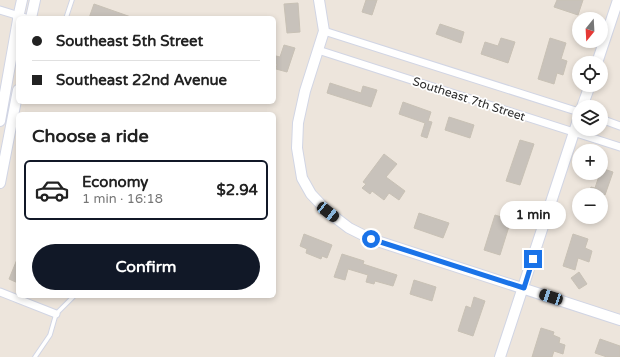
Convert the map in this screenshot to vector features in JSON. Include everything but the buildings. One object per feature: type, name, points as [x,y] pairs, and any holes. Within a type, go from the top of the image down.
[{"type":"street","points":[[20,16],[22,0]]},
{"type":"street","points":[[31,16],[35,0]]},
{"type":"street","points":[[319,0],[324,31],[305,91],[298,123],[297,148],[302,178],[311,194],[328,212],[349,228],[371,239],[620,320]]},
{"type":"street","points":[[599,56],[618,0]]},
{"type":"street","points":[[0,10],[16,16]]},
{"type":"street","name":"Southeast 7th Street","points":[[324,31],[572,110]]},
{"type":"street","points":[[0,121],[16,39]]},
{"type":"street","name":"Southeast 7th Street","points":[[318,50],[572,131]]},
{"type":"street","points":[[0,183],[16,100]]},
{"type":"street","points":[[608,122],[620,126]]},
{"type":"street","points":[[500,357],[524,288],[573,136]]},
{"type":"street","name":"Southeast 7th Street","points":[[586,136],[620,147]]},
{"type":"street","points":[[0,292],[56,314]]},
{"type":"lane","points":[[67,16],[72,0]]},
{"type":"lane","points":[[35,357],[50,335],[56,314],[72,298]]},
{"type":"route","points":[[371,239],[524,288],[533,259]]}]
